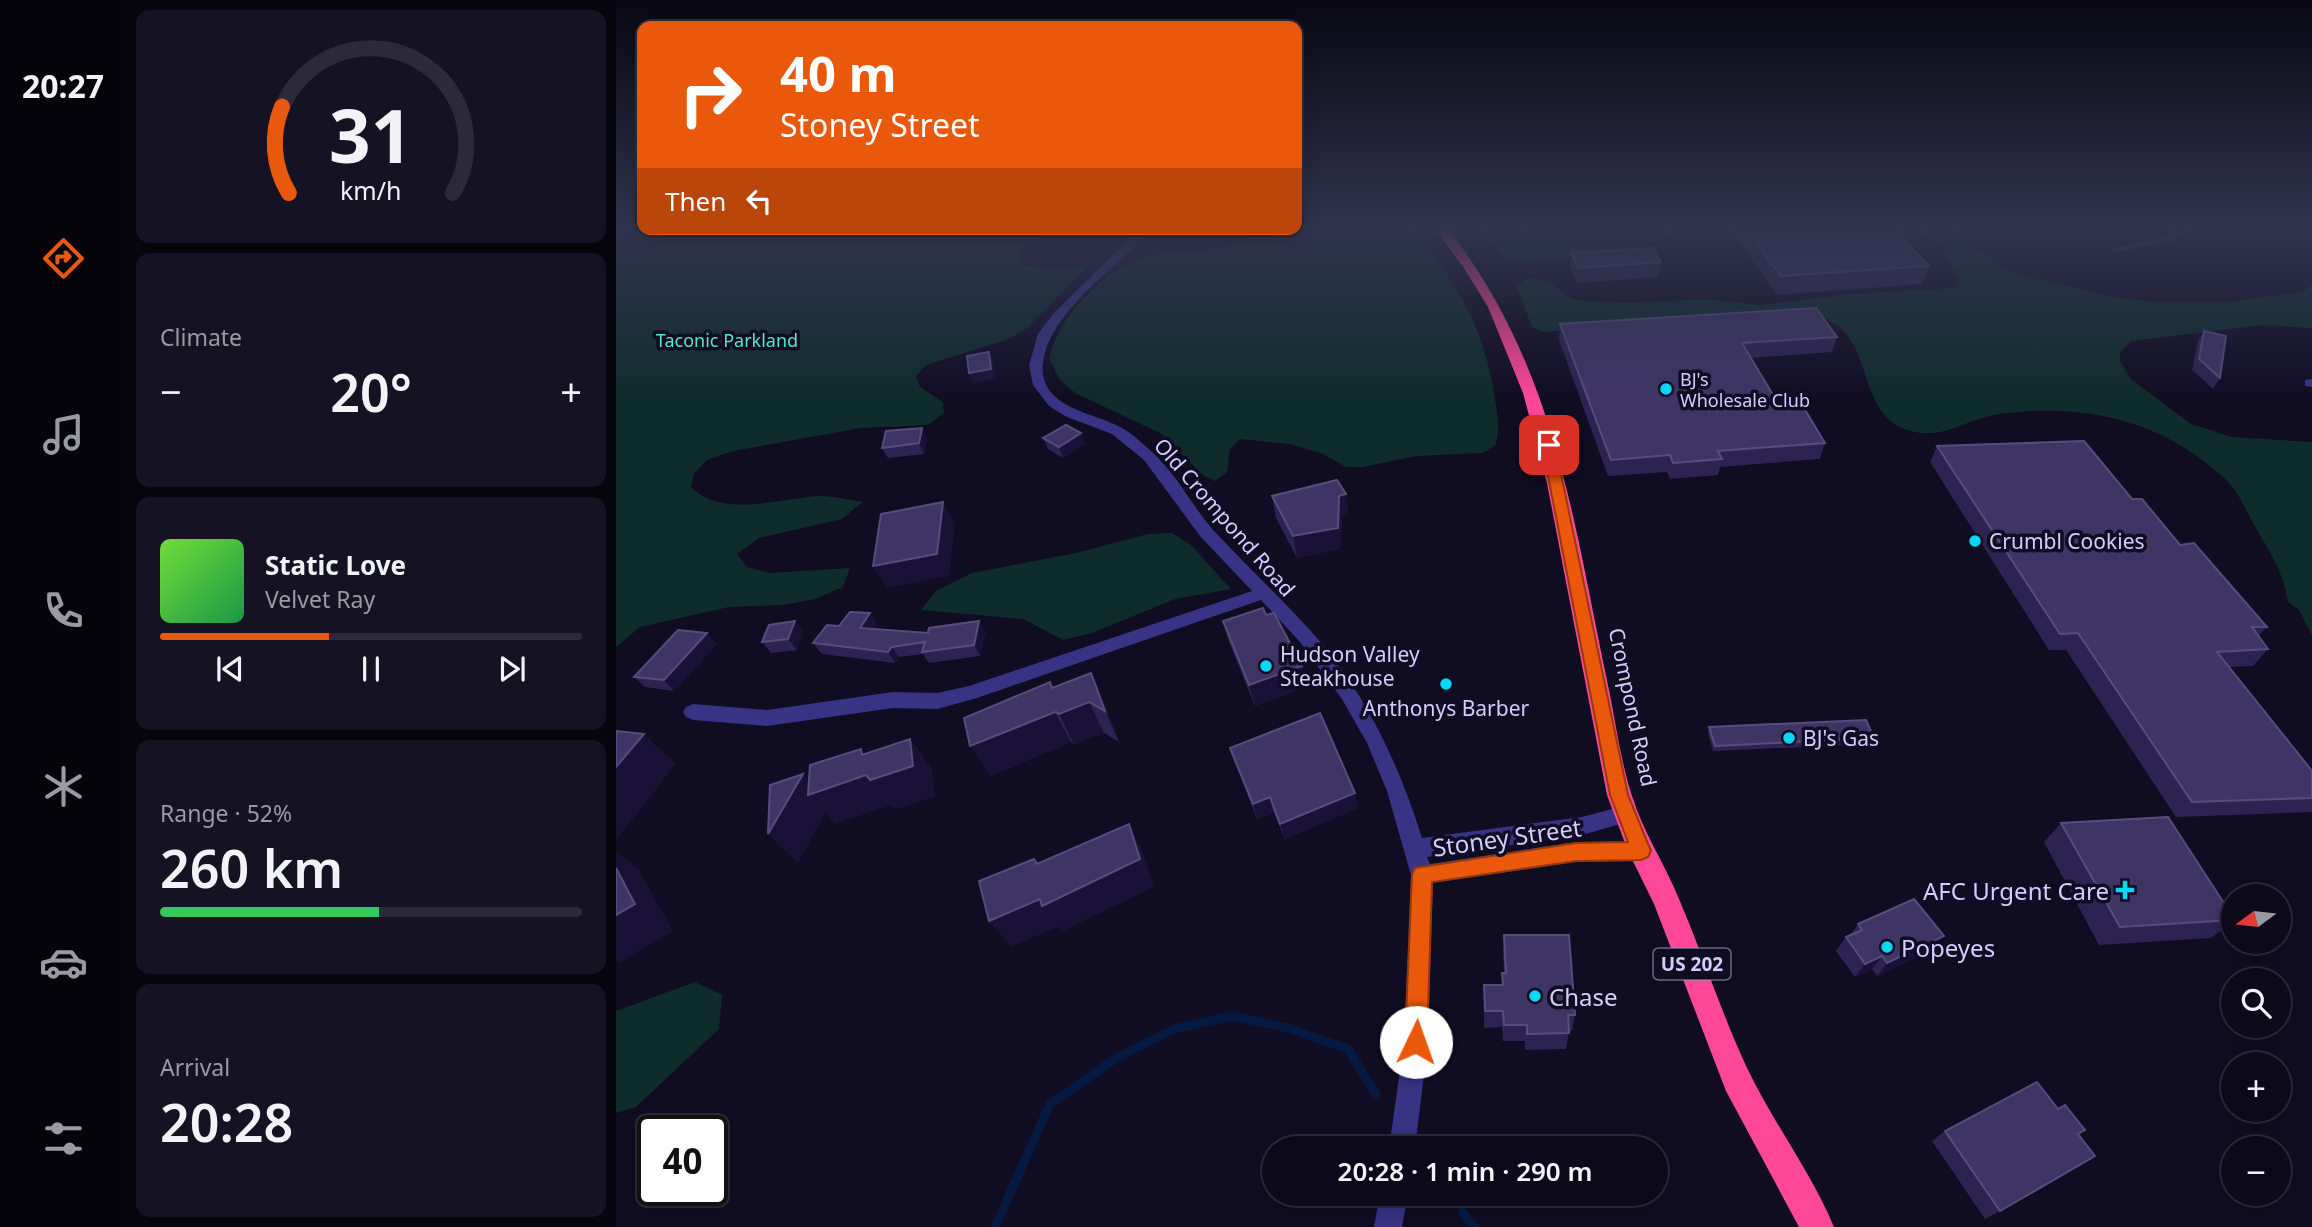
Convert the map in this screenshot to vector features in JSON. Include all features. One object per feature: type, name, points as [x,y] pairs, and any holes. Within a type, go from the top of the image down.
[{"type":"highway","name":"Crompond Road","points":[[1484,286],[1514,343],[1539,412],[1559,488],[1619,795],[1641,851],[1666,899],[1737,1080],[1817,1227]]},
{"type":"street","name":"Old Crompond Road","points":[[1088,286],[1044,334],[1036,365],[1041,385],[1054,402],[1072,414],[1117,431],[1149,457],[1206,532],[1261,593],[1305,636],[1349,694],[1376,741],[1396,791],[1422,875],[1416,1042],[1404,1136]]},
{"type":"street","points":[[693,712],[767,718],[893,701],[937,701],[970,694],[1261,593]]},
{"type":"street","name":"Stoney Street","points":[[1415,849],[1582,826],[1627,814]]},
{"type":"street","name":"Stoney Street","points":[[1422,875],[1576,852],[1641,851]]},
{"type":"street","points":[[1388,1227],[1392,1206]]},
{"type":"green space","name":"Taconic Parkland","points":[[616,286],[1068,286],[1027,328],[1009,339],[926,365],[916,376],[920,387],[943,402],[944,413],[928,425],[861,428],[733,451],[707,460],[694,474],[691,487],[704,497],[719,502],[752,504],[819,496],[863,502],[842,519],[759,538],[737,554],[747,567],[770,573],[850,568],[843,587],[815,599],[783,605],[729,607],[640,627],[616,647]]},
{"type":"green space","points":[[1097,286],[1454,286],[1475,325],[1489,369],[1497,413],[1495,446],[1482,453],[1416,456],[1363,467],[1346,467],[1321,453],[1289,444],[1240,439],[1230,449],[1227,472],[1215,481],[1201,474],[1162,434],[1075,393],[1060,380],[1049,359],[1055,341],[1064,323]]},
{"type":"green space","points":[[1517,286],[1555,286],[1572,299],[1586,301],[1631,303],[1703,299],[1760,305],[1851,294],[1954,288],[2067,286],[2111,297],[2156,302],[2227,302],[2302,292],[2312,286],[2312,328],[2264,325],[2131,341],[2120,353],[2120,361],[2131,379],[2191,424],[2232,437],[2312,442],[2312,635],[2299,610],[2288,602],[2276,564],[2234,489],[2206,463],[2158,434],[2106,416],[2050,411],[1994,415],[1942,432],[1920,433],[1894,424],[1884,415],[1847,334],[1833,323],[1811,313],[1543,332],[1532,327]]},
{"type":"green space","points":[[1172,533],[1190,544],[1231,589],[1175,599],[1092,633],[1063,640],[1023,619],[921,610],[936,591],[972,573],[1076,553],[1148,534]]},
{"type":"green space","points":[[695,982],[722,995],[719,1029],[636,1107],[616,1113],[616,1011]]},
{"type":"building","name":"BJ's Wholesale Club","points":[[1816,308],[1837,337],[1742,343],[1779,405],[1801,403],[1825,443],[1718,451],[1722,459],[1673,463],[1670,455],[1611,460],[1560,324]]},
{"type":"building","points":[[2204,331],[2226,336],[2220,378],[2199,359]]},
{"type":"building","points":[[989,352],[991,369],[969,373],[967,356]]},
{"type":"building","points":[[1066,425],[1081,433],[1059,447],[1043,438]]},
{"type":"building","points":[[922,428],[919,443],[882,448],[886,431]]},
{"type":"building","points":[[2084,441],[2132,499],[2142,499],[2180,545],[2194,543],[2267,627],[2252,627],[2268,649],[2217,652],[2312,771],[2312,798],[2192,802],[2078,633],[2060,634],[1937,446]]},
{"type":"building","points":[[1337,480],[1346,494],[1339,496],[1338,528],[1293,536],[1272,496]]},
{"type":"building","points":[[943,502],[937,554],[873,566],[881,514]]},
{"type":"building","name":"Hudson Valley Steakhouse","points":[[1263,608],[1266,615],[1274,613],[1302,666],[1249,685],[1223,621]]},
{"type":"building","points":[[850,612],[870,613],[860,628],[928,633],[929,628],[979,621],[974,645],[922,652],[925,642],[892,647],[888,652],[813,643],[827,625],[839,626]]},
{"type":"building","points":[[795,621],[788,639],[762,642],[769,625]]},
{"type":"building","points":[[678,630],[707,633],[664,680],[634,677]]},
{"type":"building","points":[[1091,673],[1105,711],[1089,702],[1059,714],[1055,712],[970,746],[964,718],[1050,682],[1052,688]]},
{"type":"building","points":[[1320,713],[1355,793],[1280,824],[1270,797],[1253,804],[1230,748]]},
{"type":"building","name":"BJ's Gas","points":[[1866,720],[1874,738],[1715,746],[1709,727]]},
{"type":"building","points":[[616,731],[644,734],[616,767]]},
{"type":"building","points":[[910,739],[913,766],[870,780],[866,775],[808,795],[810,765],[861,749],[862,755]]},
{"type":"building","points":[[803,774],[768,834],[770,785]]},
{"type":"building","points":[[2168,817],[2221,899],[2221,921],[2120,927],[2061,823]]},
{"type":"building","points":[[1129,824],[1140,859],[1042,906],[1040,899],[989,921],[979,881],[1034,859],[1037,864]]},
{"type":"building","points":[[616,868],[635,904],[616,915]]},
{"type":"building","name":"Popeyes","points":[[1914,899],[1944,936],[1887,963],[1882,956],[1865,964],[1846,937],[1862,930],[1858,924]]},
{"type":"building","name":"Chase","points":[[1504,935],[1569,935],[1575,1015],[1568,1015],[1569,1033],[1527,1034],[1527,1025],[1504,1025],[1503,1011],[1485,1011],[1484,985],[1503,985],[1502,973],[1506,973]]},
{"type":"building","points":[[2037,1082],[2058,1109],[2065,1105],[2085,1130],[2078,1134],[2095,1156],[2000,1211],[1945,1131]]},
{"type":"waterway","points":[[995,1227],[1050,1104],[1118,1057],[1174,1029],[1232,1016],[1288,1028],[1348,1049],[1376,1094]]},
{"type":"waterway","points":[[1462,1212],[1475,1227]]},
{"type":"place","name":"BJ's Wholesale Club","points":[[1666,389]]},
{"type":"place","name":"Crumbl Cookies","points":[[1975,541]]},
{"type":"place","name":"Hudson Valley Steakhouse","points":[[1266,666]]},
{"type":"place","name":"Anthonys Barber","points":[[1446,684]]},
{"type":"place","name":"BJ's Gas","points":[[1789,738]]},
{"type":"place","name":"AFC Urgent Care","points":[[2125,890]]},
{"type":"place","name":"Popeyes","points":[[1887,947]]},
{"type":"place","name":"Chase","points":[[1535,996]]},
{"type":"route","points":[[1416,1042],[1422,875],[1576,852],[1641,851],[1619,795],[1549,445]]}]
